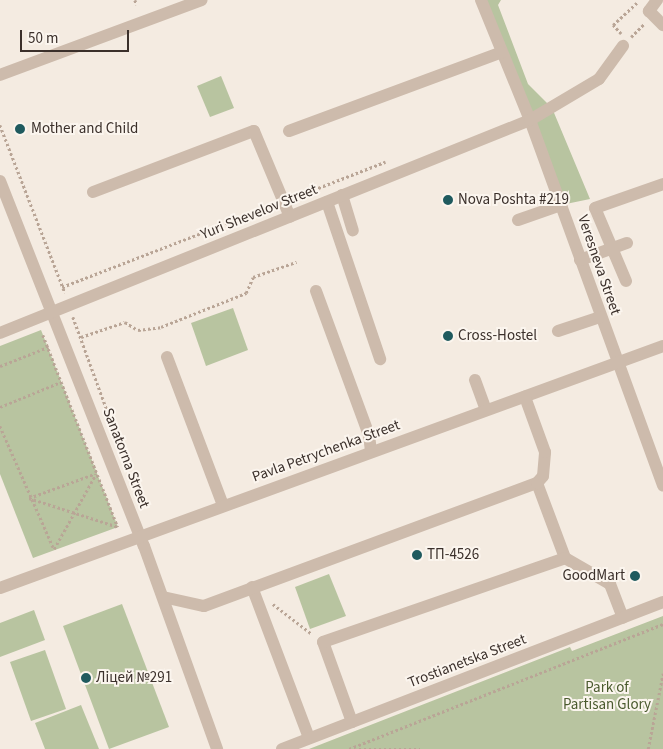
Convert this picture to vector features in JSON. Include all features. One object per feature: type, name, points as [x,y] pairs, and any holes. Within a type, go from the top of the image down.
[{"type":"street","points":[[0,74],[202,0]]},
{"type":"street","name":"Veresneva Street","points":[[481,0],[530,120],[663,486]]},
{"type":"street","points":[[656,0],[648,11],[663,24]]},
{"type":"street","name":"Yuri Shevelov Street","points":[[0,333],[530,120],[599,79],[623,46]]},
{"type":"street","points":[[289,131],[502,52]]},
{"type":"street","points":[[93,192],[254,131],[290,217]]},
{"type":"street","name":"Sanatorna Street","points":[[0,181],[163,597],[217,749]]},
{"type":"street","points":[[626,281],[595,208],[663,184]]},
{"type":"street","points":[[342,195],[353,230]]},
{"type":"street","points":[[327,202],[380,359]]},
{"type":"street","points":[[518,220],[561,205]]},
{"type":"street","points":[[580,260],[627,243]]},
{"type":"street","points":[[316,291],[369,435],[371,452]]},
{"type":"street","points":[[558,331],[600,317]]},
{"type":"street","name":"Pavla Petrychenka Street","points":[[0,588],[139,535],[663,346]]},
{"type":"street","points":[[167,357],[223,505]]},
{"type":"street","points":[[475,380],[486,410]]},
{"type":"street","points":[[163,597],[204,606],[538,483],[543,476],[544,452],[525,397]]},
{"type":"street","points":[[538,483],[565,558],[610,584],[623,618]]},
{"type":"street","points":[[352,722],[323,642],[565,558]]},
{"type":"street","points":[[252,587],[310,738]]},
{"type":"street","name":"Trostianetska Street","points":[[282,749],[663,602]]},
{"type":"path","points":[[135,0],[137,5]]},
{"type":"path","points":[[634,0],[613,25],[627,41],[653,15]]},
{"type":"path","points":[[0,125],[117,436]]},
{"type":"path","points":[[81,337],[125,322],[138,330],[161,327],[246,293],[253,277],[296,262]]},
{"type":"path","points":[[29,498],[73,514],[118,527],[44,335]]},
{"type":"path","points":[[0,366],[48,347]]},
{"type":"path","points":[[0,407],[62,382]]},
{"type":"path","points":[[0,426],[29,498],[54,549],[96,474]]},
{"type":"path","points":[[29,498],[96,474]]},
{"type":"path","points":[[252,587],[323,642]]},
{"type":"path","points":[[349,749],[663,624]]},
{"type":"path","points":[[648,749],[663,672]]},
{"type":"path","points":[[359,749],[420,749]]},
{"type":"green space","points":[[481,0],[501,0],[498,5],[528,84],[552,108],[590,199],[561,205]]},
{"type":"green space","points":[[221,76],[234,108],[210,117],[197,86]]},
{"type":"green space","points":[[233,308],[248,350],[206,366],[191,323]]},
{"type":"green space","points":[[41,330],[118,527],[33,558],[0,474],[0,346]]},
{"type":"green space","points":[[329,574],[346,616],[310,629],[295,587]]},
{"type":"green space","points":[[122,604],[169,727],[109,749],[63,626]]},
{"type":"green space","points":[[34,610],[45,640],[0,657],[0,623]]},
{"type":"green space","name":"Park of Partisan Glory","points":[[663,616],[663,749],[309,749],[570,647],[572,651]]},
{"type":"green space","points":[[45,650],[66,709],[31,721],[10,662]]},
{"type":"green space","points":[[81,705],[99,749],[45,749],[35,723]]},
{"type":"place","name":"Mother and Child","points":[[20,129]]},
{"type":"place","name":"Nova Poshta #219","points":[[448,200]]},
{"type":"place","name":"Cross-Hostel","points":[[448,336]]},
{"type":"place","name":"ТП-4526","points":[[417,555]]},
{"type":"place","name":"GoodMart","points":[[635,576]]},
{"type":"place","name":"Ліцей №291","points":[[86,678]]}]
